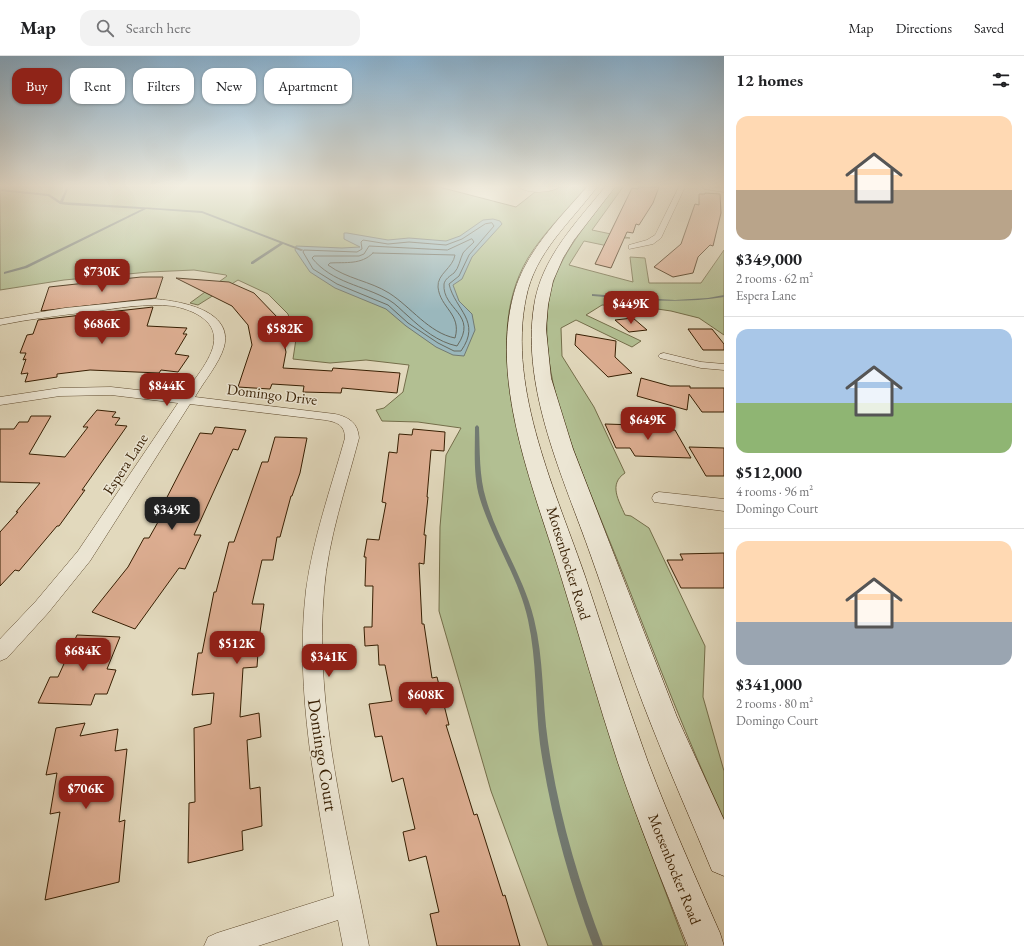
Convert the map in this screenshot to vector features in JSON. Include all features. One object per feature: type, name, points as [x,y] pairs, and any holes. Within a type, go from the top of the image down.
[{"type":"main road","name":"Motsenbocker Road","points":[[558,229],[543,246],[526,277],[518,300],[514,328],[516,378],[531,441],[622,731],[656,823],[707,946]]},
{"type":"main road","name":"Motsenbocker Road","points":[[579,229],[560,253],[546,283],[540,304],[538,329],[543,379],[549,406],[563,449],[665,723],[724,858]]},
{"type":"street","points":[[632,247],[650,242],[658,236],[662,229]]},
{"type":"street","name":"Espera Lane","points":[[0,322],[43,314],[140,303],[168,303],[194,310],[213,322],[218,329],[220,339],[216,354],[84,556],[42,607],[0,652]]},
{"type":"street","points":[[664,356],[696,364],[724,367]]},
{"type":"street","name":"Domingo Drive","points":[[0,401],[49,393],[91,391],[186,400],[325,416],[354,421]]},
{"type":"street","name":"Domingo Court","points":[[354,421],[352,438],[324,536],[316,580],[312,664],[316,724],[356,946]]},
{"type":"street","points":[[659,498],[724,505]]},
{"type":"street","points":[[217,946],[348,904]]},
{"type":"green space","points":[[0,229],[550,229],[528,258],[513,292],[509,310],[507,328],[507,365],[512,402],[614,748],[641,827],[686,946],[548,946],[491,791],[439,611],[440,527],[446,455],[461,428],[418,422],[382,421],[376,410],[384,408],[403,392],[409,365],[366,360],[330,363],[293,359],[296,339],[288,314],[268,294],[238,280],[198,305],[190,303],[227,276],[226,275],[194,270],[149,272],[64,280],[0,290]]},
{"type":"green space","points":[[583,229],[593,229],[592,230],[630,238],[624,238],[608,246],[584,241],[569,265],[633,282],[630,257],[645,258],[649,283],[701,283],[724,250],[724,335],[699,318],[671,311],[644,307],[602,305],[586,315],[641,341],[632,347],[576,320],[561,328],[562,356],[594,407],[625,473],[617,482],[616,493],[625,515],[631,516],[649,528],[705,646],[703,697],[724,771],[724,819],[698,761],[578,463],[562,417],[556,394],[547,346],[549,298],[559,267]]},
{"type":"water","points":[[471,229],[498,229],[472,257],[462,279],[453,285],[459,301],[472,314],[475,330],[464,356],[453,355],[436,347],[406,326],[386,309],[335,288],[310,272],[295,250],[296,246],[342,248],[360,247],[344,239],[344,233],[388,240],[409,238],[446,241],[460,236]]},
{"type":"building","points":[[612,229],[634,229],[633,233],[627,232],[611,268],[595,264]]},
{"type":"building","points":[[686,229],[717,229],[713,246],[710,245],[698,257],[693,273],[673,277],[654,267],[681,244]]},
{"type":"building","points":[[141,277],[163,277],[156,298],[41,311],[49,287]]},
{"type":"building","points":[[176,278],[229,282],[254,293],[278,318],[286,352],[283,368],[332,371],[333,368],[400,373],[397,393],[342,388],[341,393],[303,392],[304,386],[272,384],[270,389],[238,387],[252,345],[248,325],[232,306]]},
{"type":"building","points":[[153,307],[147,326],[187,328],[183,334],[187,334],[175,354],[189,356],[178,372],[161,370],[159,373],[90,370],[57,374],[57,377],[25,382],[28,373],[21,374],[26,359],[23,360],[26,353],[20,353],[27,335],[33,334],[38,320]]},
{"type":"building","points":[[633,318],[647,330],[629,332],[615,320]]},
{"type":"building","points":[[688,329],[712,329],[724,344],[724,350],[703,350]]},
{"type":"building","points":[[576,334],[616,341],[615,357],[632,373],[608,377],[575,345]]},
{"type":"building","points":[[641,378],[670,386],[690,386],[690,388],[724,388],[724,412],[702,412],[689,394],[687,410],[637,396]]},
{"type":"building","points":[[97,410],[116,412],[112,417],[120,418],[115,425],[127,426],[82,490],[85,490],[59,526],[57,526],[19,571],[15,570],[0,586],[0,532],[18,512],[16,512],[40,483],[0,482],[0,429],[14,429],[19,422],[28,422],[31,416],[51,416],[29,454],[65,457],[88,427],[83,427]]},
{"type":"building","points":[[605,424],[636,425],[638,429],[675,430],[691,458],[635,456],[630,448],[616,448]]},
{"type":"building","points":[[215,427],[246,430],[238,450],[233,449],[194,535],[201,535],[185,569],[179,568],[135,629],[92,612],[128,567],[144,538],[149,538],[167,506],[163,505],[200,433],[212,434]]},
{"type":"building","points":[[413,429],[445,432],[444,451],[431,450],[424,535],[426,535],[424,564],[419,563],[422,624],[424,624],[432,678],[437,677],[449,725],[446,725],[474,815],[477,814],[503,896],[505,895],[520,946],[437,946],[430,914],[439,912],[426,856],[409,861],[403,832],[415,829],[403,778],[392,782],[382,736],[375,737],[369,704],[392,701],[385,665],[379,665],[378,645],[365,646],[364,627],[372,627],[373,586],[365,586],[366,557],[364,557],[367,539],[379,540],[386,503],[382,502],[389,452],[397,453],[399,434],[412,435]]},
{"type":"building","points":[[275,437],[307,438],[300,473],[291,496],[280,537],[277,537],[273,560],[262,560],[252,604],[264,604],[257,667],[243,668],[240,717],[259,713],[261,737],[247,740],[250,789],[260,787],[262,826],[242,831],[243,850],[188,863],[189,803],[195,802],[194,728],[211,724],[214,693],[192,695],[198,653],[202,653],[214,592],[216,592],[229,542],[234,542],[262,462],[268,462]]},
{"type":"building","points":[[689,447],[724,448],[724,476],[706,476]]},
{"type":"building","points":[[724,553],[724,588],[681,588],[667,560],[683,560],[680,554]]},
{"type":"building","points":[[77,635],[120,637],[107,669],[116,670],[107,694],[95,694],[91,705],[38,703],[50,677],[58,677]]},
{"type":"building","points":[[85,723],[80,736],[118,729],[115,751],[127,749],[119,822],[125,820],[119,882],[45,900],[60,812],[50,814],[57,773],[46,775],[56,728]]},
{"type":"waterway","points":[[5,273],[26,267],[105,229]]},
{"type":"waterway","points":[[246,229],[302,250]]},
{"type":"waterway","points":[[252,263],[282,243]]},
{"type":"waterway","points":[[593,295],[675,301],[708,299],[724,296]]},
{"type":"waterway","points":[[477,427],[478,472],[483,499],[494,529],[515,573],[527,603],[537,654],[542,725],[551,784],[575,877],[598,946]]}]
